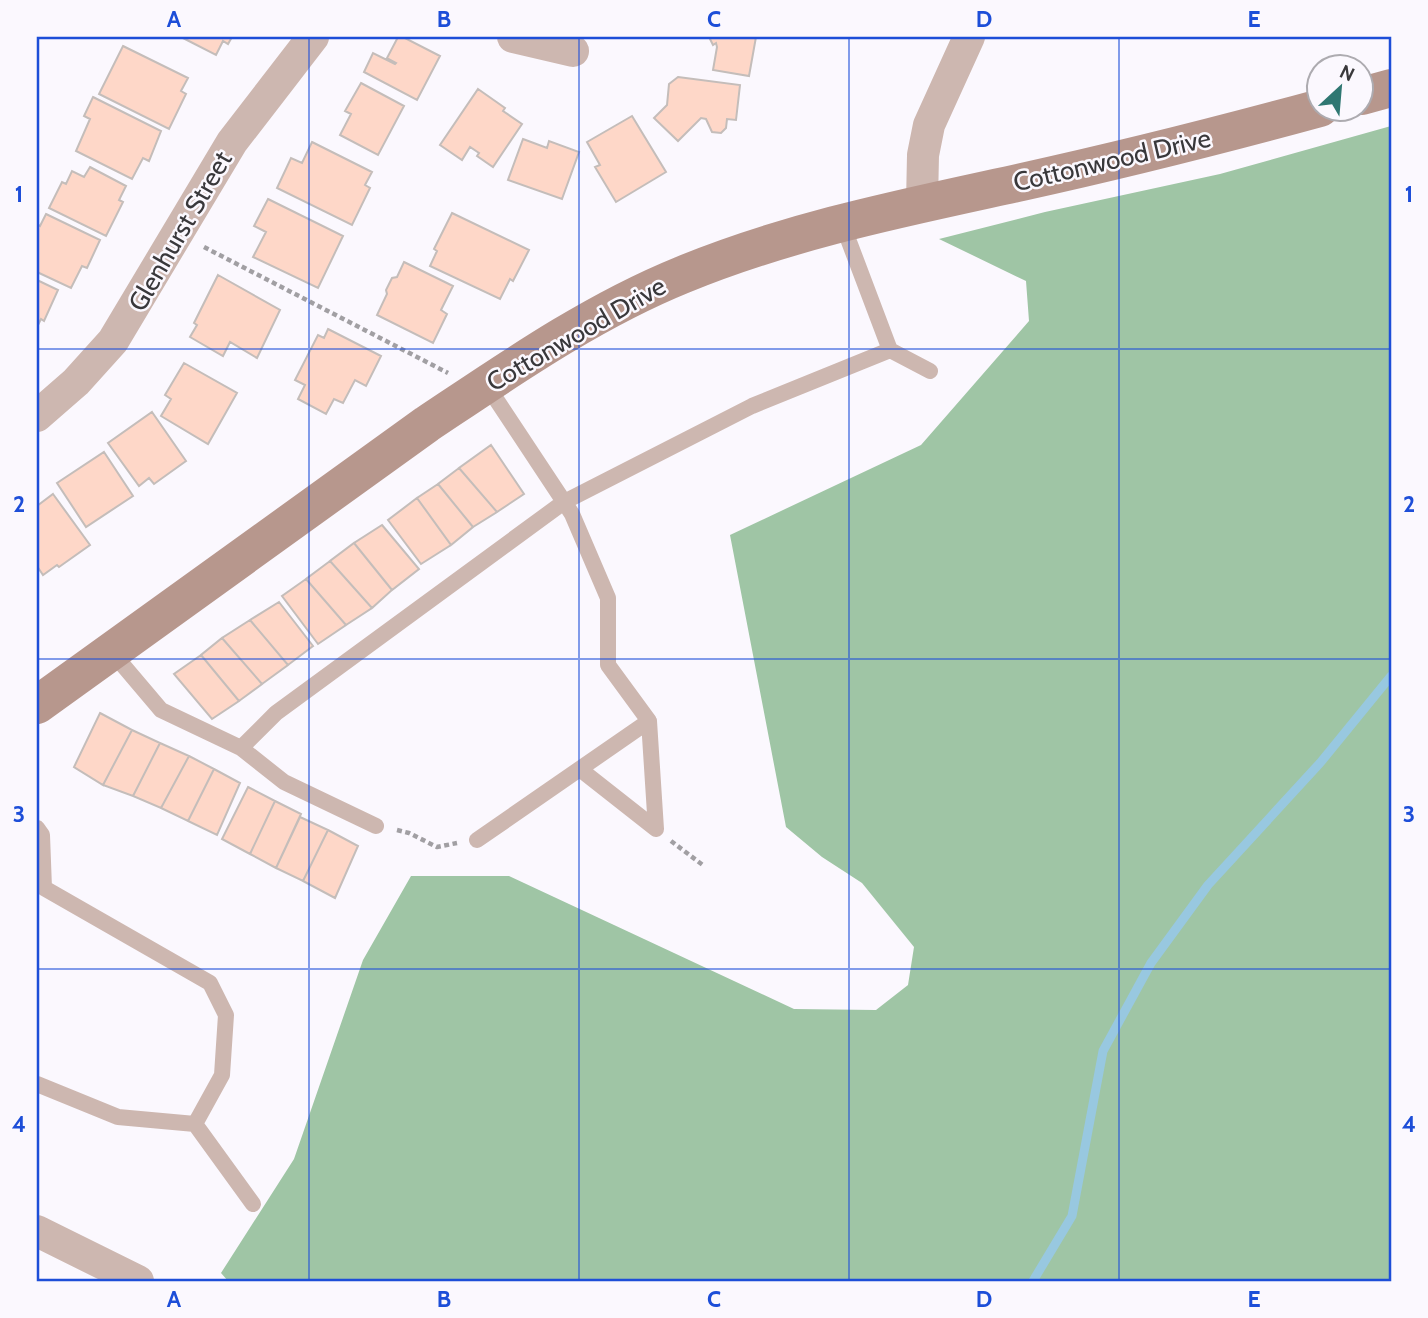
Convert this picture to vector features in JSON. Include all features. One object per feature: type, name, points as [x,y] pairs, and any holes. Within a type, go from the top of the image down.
[{"type":"street","name":"Glenhurst Street","points":[[37,416],[76,383],[113,341],[232,142],[313,37]]},
{"type":"street","points":[[513,37],[573,51]]},
{"type":"street","points":[[922,202],[923,155],[929,125],[969,37]]},
{"type":"street","name":"Cottonwood Drive","points":[[37,705],[427,424],[468,379],[650,289],[746,251],[842,223],[922,202],[1185,145],[1306,112]]},
{"type":"street","points":[[37,1231],[138,1281]]},
{"type":"lane","points":[[842,223],[890,350],[930,370]]},
{"type":"lane","points":[[241,748],[276,713],[564,502],[752,406],[890,350]]},
{"type":"lane","points":[[468,379],[572,514],[608,598],[608,665],[649,721],[656,829]]},
{"type":"lane","points":[[111,651],[162,710],[241,748],[284,782],[376,826]]},
{"type":"lane","points":[[477,840],[649,721]]},
{"type":"lane","points":[[581,770],[656,829]]},
{"type":"lane","points":[[37,828],[42,835],[41,891],[210,983],[226,1016],[222,1075],[195,1124]]},
{"type":"lane","points":[[37,1084],[118,1117],[195,1124],[253,1204]]},
{"type":"path","points":[[178,234],[468,379]]},
{"type":"path","points":[[376,826],[410,833],[437,847],[477,840]]},
{"type":"path","points":[[656,829],[704,866]]},
{"type":"green space","points":[[1391,126],[1391,1281],[228,1281],[221,1273],[294,1159],[363,960],[411,876],[509,876],[794,1009],[876,1010],[908,985],[914,947],[862,883],[822,857],[786,827],[730,535],[921,445],[1029,321],[1026,281],[939,239],[1045,212],[1220,174]]},
{"type":"building","points":[[181,37],[232,37],[228,44],[223,41],[216,55]]},
{"type":"building","points":[[398,37],[440,56],[417,100],[364,72],[373,53],[396,63],[387,58]]},
{"type":"building","points":[[709,37],[756,37],[749,76],[713,70],[717,47]]},
{"type":"building","points":[[123,46],[188,78],[181,91],[186,94],[169,129],[99,94]]},
{"type":"building","points":[[678,77],[740,85],[736,120],[727,119],[726,128],[721,133],[712,132],[706,119],[701,118],[678,141],[654,118],[667,105],[669,84]]},
{"type":"building","points":[[361,83],[404,106],[378,155],[340,135],[351,114],[345,111]]},
{"type":"building","points":[[478,89],[522,124],[493,167],[477,156],[479,153],[470,147],[462,160],[440,145]]},
{"type":"building","points":[[93,97],[161,131],[149,161],[143,158],[132,179],[76,151],[90,119],[84,116]]},
{"type":"building","points":[[632,116],[666,172],[616,202],[595,167],[600,165],[587,142]]},
{"type":"building","points":[[523,139],[547,148],[549,141],[579,152],[562,199],[508,180]]},
{"type":"building","points":[[312,142],[372,172],[365,185],[370,188],[352,225],[277,188],[291,158],[302,163]]},
{"type":"building","points":[[90,167],[126,186],[119,200],[123,202],[106,236],[49,208],[62,182],[66,184],[72,171],[84,177]]},
{"type":"building","points":[[268,199],[343,236],[318,288],[253,257],[266,232],[254,226]]},
{"type":"building","points":[[452,213],[529,250],[500,299],[430,266],[437,251],[434,249]]},
{"type":"building","points":[[46,214],[100,240],[87,268],[82,266],[71,288],[37,272],[37,224],[40,226]]},
{"type":"building","points":[[404,262],[453,286],[441,310],[447,314],[433,343],[377,315],[392,278],[397,277]]},
{"type":"building","points":[[218,275],[280,310],[257,358],[230,342],[223,356],[190,337],[197,325],[194,323]]},
{"type":"building","points":[[37,280],[58,290],[44,321],[41,319],[37,327]]},
{"type":"building","points":[[328,329],[381,356],[366,386],[355,380],[343,403],[334,399],[326,414],[298,399],[305,385],[295,380],[318,335],[324,338]]},
{"type":"building","points":[[184,363],[237,393],[208,444],[161,416],[171,399],[165,395]]},
{"type":"building","points":[[152,412],[186,461],[154,484],[149,478],[139,486],[108,443]]},
{"type":"building","points":[[491,445],[524,494],[497,512],[459,468]]},
{"type":"building","points":[[104,452],[133,496],[86,527],[57,483]]},
{"type":"building","points":[[459,468],[497,512],[473,527],[438,484]]},
{"type":"building","points":[[438,484],[473,527],[451,545],[417,498]]},
{"type":"building","points":[[53,494],[90,545],[43,575],[37,566],[37,506]]},
{"type":"building","points":[[417,498],[451,545],[421,564],[388,520]]},
{"type":"building","points":[[382,525],[419,569],[392,590],[354,543]]},
{"type":"building","points":[[354,543],[392,590],[372,608],[330,561]]},
{"type":"building","points":[[330,561],[372,608],[346,625],[306,579]]},
{"type":"building","points":[[306,579],[346,625],[318,644],[282,596]]},
{"type":"building","points":[[279,602],[313,646],[288,665],[250,620]]},
{"type":"building","points":[[250,620],[288,665],[262,684],[222,638]]},
{"type":"building","points":[[222,638],[262,684],[239,701],[201,655]]},
{"type":"building","points":[[201,655],[239,701],[212,719],[174,674]]},
{"type":"building","points":[[100,713],[132,730],[103,785],[74,767]]},
{"type":"building","points":[[132,730],[160,743],[133,796],[103,785]]},
{"type":"building","points":[[160,743],[189,756],[161,808],[133,796]]},
{"type":"building","points":[[189,756],[214,769],[188,821],[161,808]]},
{"type":"building","points":[[214,769],[240,783],[217,835],[188,821]]},
{"type":"building","points":[[248,787],[275,801],[250,854],[222,839]]},
{"type":"building","points":[[275,801],[301,814],[276,868],[250,854]]},
{"type":"building","points":[[300,817],[328,830],[303,881],[276,868]]},
{"type":"building","points":[[328,830],[358,846],[335,898],[303,881]]},
{"type":"waterway","points":[[1033,1281],[1072,1216],[1103,1051],[1151,963],[1208,885],[1320,763],[1391,676]]}]
